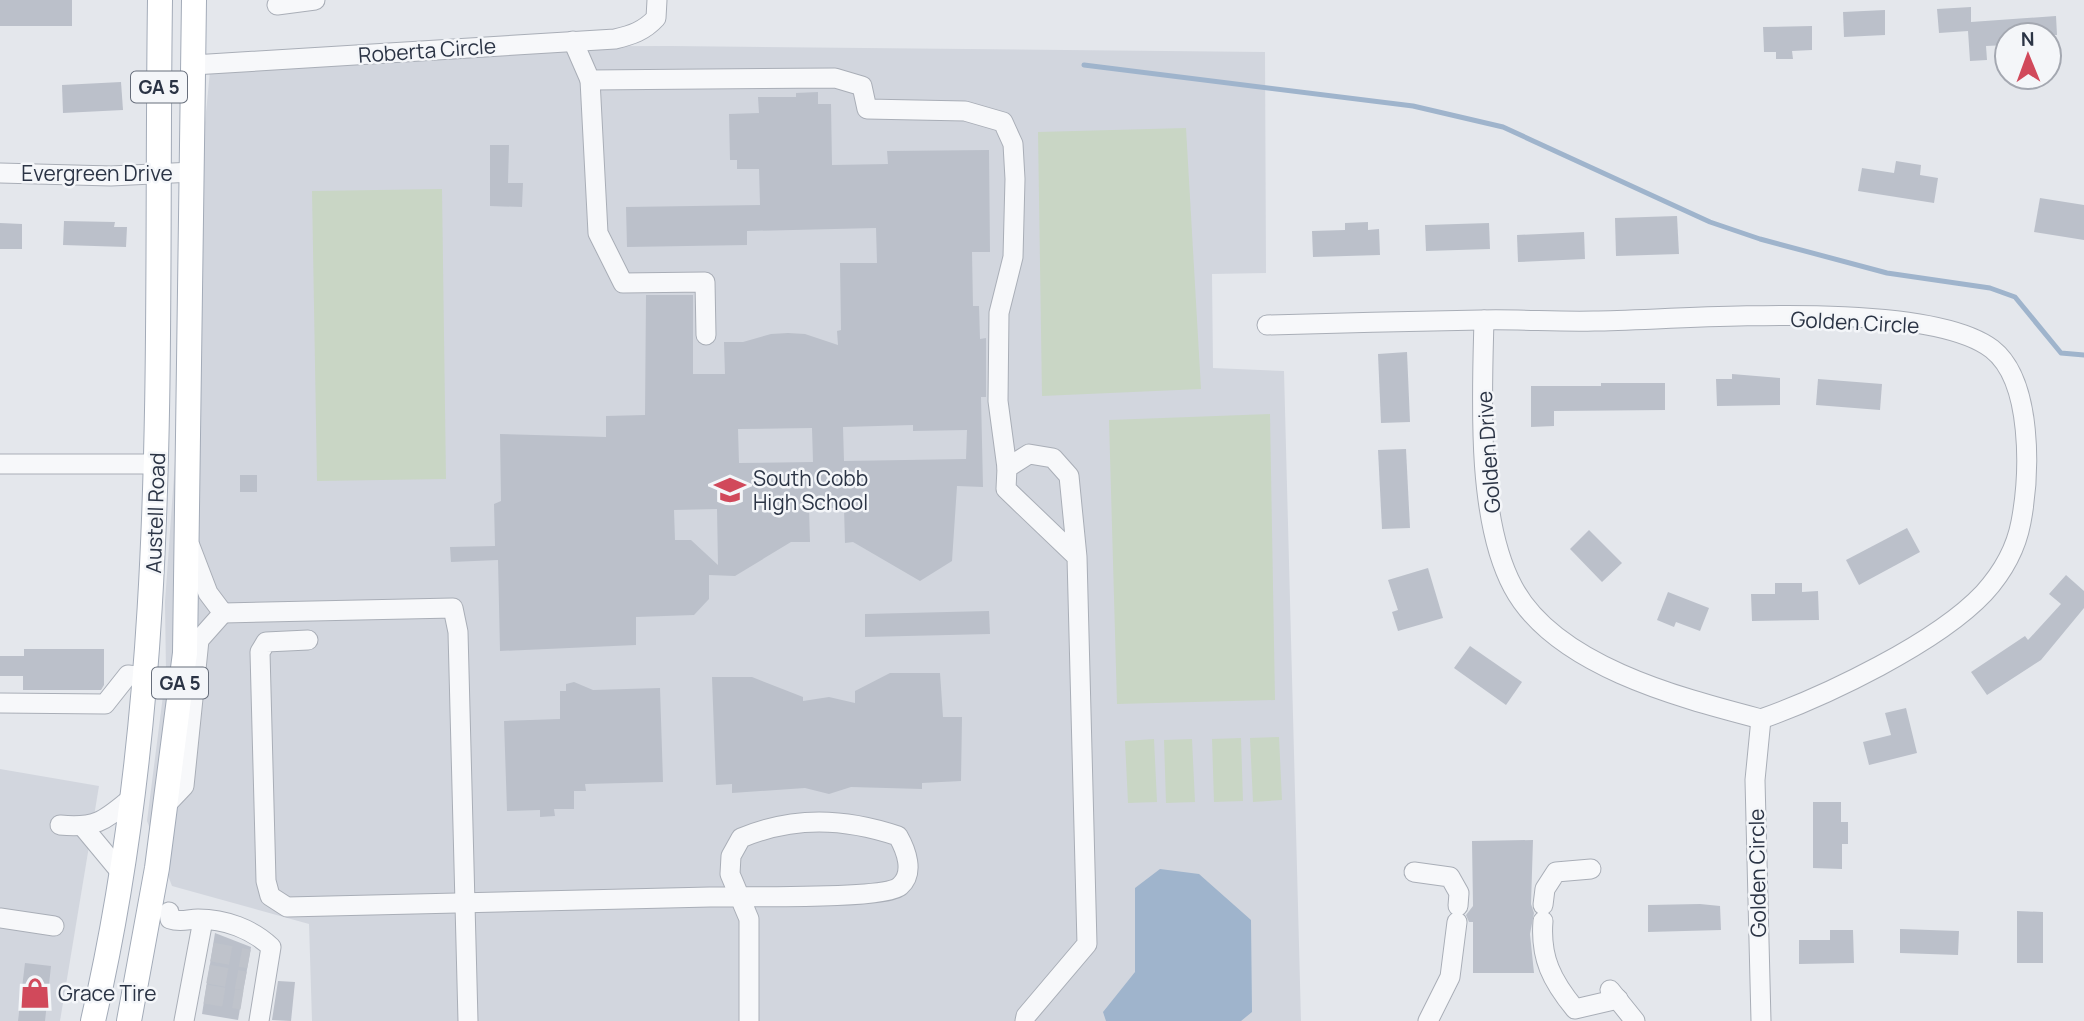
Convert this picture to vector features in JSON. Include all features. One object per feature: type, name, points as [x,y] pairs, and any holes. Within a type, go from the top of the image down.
[{"type":"main road","name":"Austell Road","points":[[93,1021],[123,875],[134,796],[154,582],[158,464],[160,0]]},
{"type":"main road","name":"Austell Road","points":[[133,1015],[160,910],[165,806],[185,653],[194,0]]},
{"type":"street","points":[[277,5],[315,0]]},
{"type":"street","name":"Roberta Circle","points":[[192,65],[615,39],[636,34],[656,9]]},
{"type":"street","points":[[573,41],[590,80],[598,233],[623,283],[705,282],[706,335]]},
{"type":"street","points":[[590,80],[835,78],[862,86],[867,109],[965,111],[1003,122],[1013,144],[1015,179],[1013,257],[999,313],[998,401],[1007,468],[1006,489],[1077,556]]},
{"type":"street","name":"Evergreen Drive","points":[[0,173],[193,172]]},
{"type":"street","name":"Golden Circle","points":[[1267,325],[1484,320],[1871,319],[1908,322],[1959,332],[1992,349],[2006,362],[2017,381],[2026,451],[2022,516],[2010,558],[1976,600],[1917,643],[1841,686],[1761,719],[1755,780],[1760,1021]]},
{"type":"street","name":"Golden Drive","points":[[1484,320],[1487,486],[1496,541],[1514,589],[1529,610],[1550,629],[1577,650],[1628,679],[1761,719]]},
{"type":"street","points":[[1007,468],[1029,454],[1053,458],[1069,476],[1077,556],[1087,944],[1026,1016],[1025,1021]]},
{"type":"street","points":[[0,464],[158,464]]},
{"type":"street","points":[[188,543],[208,593],[223,613]]},
{"type":"street","points":[[165,806],[184,786],[199,640],[223,613],[453,608],[458,632],[468,1021]]},
{"type":"street","points":[[308,640],[266,642],[260,652],[266,881],[270,897],[286,907],[466,903],[739,896],[888,892],[900,886],[907,875],[906,851],[898,836],[863,824],[815,820],[765,829],[741,838],[732,856],[730,874],[739,896],[749,919],[749,1021]]},
{"type":"street","points":[[0,703],[105,704],[128,676],[146,677]]},
{"type":"street","points":[[60,825],[83,828],[107,818],[134,796]]},
{"type":"street","points":[[83,828],[123,875]]},
{"type":"street","points":[[1591,869],[1556,872],[1545,889],[1542,936],[1552,981],[1575,1009],[1614,994],[1635,1021]]},
{"type":"street","points":[[1414,872],[1450,877],[1460,893],[1450,977],[1428,1021]]},
{"type":"street","points":[[160,910],[174,906],[189,907],[199,919],[205,951],[197,993],[184,1021]]},
{"type":"street","points":[[0,918],[54,926]]},
{"type":"street","points":[[199,919],[228,923],[259,936],[271,947],[259,961],[265,984],[260,1012],[242,1000]]},
{"type":"street","points":[[245,981],[265,984]]},
{"type":"shaded area","name":"South Cobb High School","points":[[671,46],[1265,52],[1266,273],[1212,274],[1213,368],[1284,371],[1301,1021],[312,1021],[309,924],[172,886],[147,821],[166,672],[165,602],[183,349],[211,61],[407,47]]},
{"type":"shaded area","points":[[0,769],[99,786],[60,1021],[0,1021]]},
{"type":"green space","points":[[1186,128],[1201,389],[1042,396],[1038,132]]},
{"type":"green space","points":[[442,189],[446,479],[317,481],[312,191]]},
{"type":"green space","points":[[1270,414],[1275,700],[1117,704],[1109,420]]},
{"type":"green space","points":[[1279,737],[1282,800],[1253,802],[1250,738]]},
{"type":"green space","points":[[1241,738],[1243,801],[1214,802],[1212,739]]},
{"type":"green space","points":[[1154,739],[1157,802],[1128,803],[1125,741]]},
{"type":"green space","points":[[1192,739],[1195,802],[1166,803],[1164,740]]},
{"type":"water","points":[[1160,869],[1199,874],[1251,920],[1252,1012],[1241,1021],[1106,1021],[1103,1012],[1135,972],[1135,888]]},
{"type":"building","points":[[0,0],[72,0],[72,26],[0,26]]},
{"type":"building","points":[[1971,7],[1971,22],[2056,16],[2056,21],[1993,21],[1993,46],[1986,46],[1987,60],[1970,61],[1968,31],[1939,33],[1937,9]]},
{"type":"building","points":[[1885,10],[1885,35],[1844,37],[1843,12]]},
{"type":"building","points":[[1812,26],[1812,50],[1792,51],[1793,59],[1776,59],[1776,52],[1764,52],[1763,27]]},
{"type":"building","points":[[121,82],[123,110],[63,113],[62,85]]},
{"type":"building","points":[[818,92],[818,104],[831,104],[832,165],[888,164],[887,151],[989,150],[990,252],[972,252],[973,306],[979,306],[980,339],[986,338],[986,397],[981,397],[983,487],[957,486],[952,561],[920,581],[853,542],[845,543],[844,508],[809,508],[810,542],[791,542],[735,576],[709,575],[709,599],[694,615],[636,617],[636,645],[500,651],[498,560],[451,562],[450,547],[495,546],[494,504],[501,501],[500,434],[606,437],[606,416],[645,415],[646,295],[693,295],[693,374],[725,374],[724,342],[743,342],[771,334],[788,333],[805,334],[838,345],[837,331],[841,330],[840,263],[877,263],[876,228],[747,231],[747,245],[627,247],[626,207],[760,205],[759,169],[737,169],[737,160],[730,160],[729,114],[759,113],[758,97],[796,97],[796,93]],"holes":[[[913,425],[913,431],[967,430],[966,459],[844,461],[843,427]],[[812,428],[813,462],[739,463],[738,429]],[[717,509],[718,565],[691,540],[675,540],[674,510]]]},
{"type":"building","points":[[490,145],[509,145],[508,183],[523,183],[522,207],[490,206]]},
{"type":"building","points":[[1896,161],[1921,165],[1920,175],[1938,178],[1934,203],[1858,191],[1862,168],[1894,173]]},
{"type":"building","points":[[2040,198],[2084,205],[2084,240],[2034,232]]},
{"type":"building","points":[[1677,216],[1679,254],[1616,256],[1615,218]]},
{"type":"building","points":[[64,221],[115,222],[114,227],[127,227],[126,247],[63,245]]},
{"type":"building","points":[[1368,222],[1368,230],[1379,229],[1380,255],[1313,257],[1312,231],[1345,230],[1345,223]]},
{"type":"building","points":[[0,223],[22,224],[22,249],[0,249]]},
{"type":"building","points":[[1489,223],[1490,249],[1426,251],[1425,225]]},
{"type":"building","points":[[1584,232],[1585,259],[1518,262],[1517,235]]},
{"type":"building","points":[[1407,352],[1410,422],[1381,423],[1378,354]]},
{"type":"building","points":[[1732,374],[1780,378],[1780,405],[1717,406],[1716,379],[1732,379]]},
{"type":"building","points":[[1818,379],[1882,384],[1880,410],[1816,405]]},
{"type":"building","points":[[1601,383],[1665,383],[1665,410],[1554,411],[1554,426],[1531,427],[1531,386],[1601,386]]},
{"type":"building","points":[[1406,449],[1410,528],[1382,529],[1378,450]]},
{"type":"building","points":[[240,475],[257,475],[257,492],[240,492]]},
{"type":"building","points":[[1907,528],[1920,552],[1859,585],[1846,560]]},
{"type":"building","points":[[1589,530],[1622,563],[1602,582],[1570,549]]},
{"type":"building","points":[[1428,568],[1443,618],[1398,631],[1392,612],[1398,610],[1388,580]]},
{"type":"building","points":[[2066,575],[2084,591],[2084,608],[2041,660],[1987,695],[1971,672],[2025,636],[2028,640],[2061,604],[2049,594]]},
{"type":"building","points":[[1775,583],[1802,583],[1802,592],[1818,591],[1819,620],[1752,621],[1751,594],[1775,594]]},
{"type":"building","points":[[1668,592],[1709,608],[1700,631],[1676,622],[1674,627],[1657,620]]},
{"type":"building","points":[[989,611],[990,634],[865,637],[865,614]]},
{"type":"building","points":[[1470,646],[1522,682],[1506,705],[1454,668]]},
{"type":"building","points":[[24,649],[104,649],[104,685],[101,690],[23,690],[23,676],[0,676],[0,656],[24,656]]},
{"type":"building","points":[[890,673],[940,673],[943,717],[962,717],[961,781],[922,783],[922,789],[851,787],[829,794],[805,788],[732,793],[732,784],[716,785],[712,677],[752,677],[803,697],[803,701],[829,697],[855,703],[855,691]]},
{"type":"building","points":[[574,682],[593,690],[660,688],[663,782],[585,784],[586,791],[574,791],[574,809],[554,809],[555,816],[540,817],[540,810],[507,811],[504,721],[560,719],[560,691],[566,691],[566,684]]},
{"type":"building","points":[[1906,708],[1917,753],[1869,765],[1863,742],[1891,735],[1885,713]]},
{"type":"building","points":[[1813,802],[1841,802],[1841,822],[1848,822],[1848,844],[1842,844],[1842,869],[1813,868]]},
{"type":"building","points":[[1533,840],[1531,904],[1534,913],[1530,934],[1534,973],[1473,973],[1473,922],[1469,922],[1466,915],[1473,906],[1472,841]]},
{"type":"building","points":[[1648,905],[1720,906],[1721,930],[1648,932]]},
{"type":"building","points":[[2017,911],[2043,912],[2043,963],[2017,963]]},
{"type":"building","points":[[1900,929],[1959,931],[1958,955],[1900,953]]},
{"type":"building","points":[[1830,930],[1853,930],[1854,963],[1799,964],[1799,940],[1830,940]]},
{"type":"building","points":[[215,933],[251,947],[238,1020],[202,1014]]},
{"type":"building","name":"Grace Tire","points":[[25,963],[51,966],[45,1021],[18,1021]]},
{"type":"building","points":[[278,981],[295,982],[291,1021],[272,1020]]},
{"type":"waterway","points":[[1084,65],[1413,106],[1503,127],[1710,222],[1760,239],[1887,273],[1990,288],[2015,297],[2061,353],[2084,355]]},
{"type":"tunnel","points":[[212,952],[249,959]]},
{"type":"tunnel","points":[[208,974],[245,981]]},
{"type":"tunnel","points":[[205,994],[242,1000]]},
{"type":"place","name":"South Cobb High School","points":[[730,490]]},
{"type":"place","name":"Grace Tire","points":[[35,993]]}]
